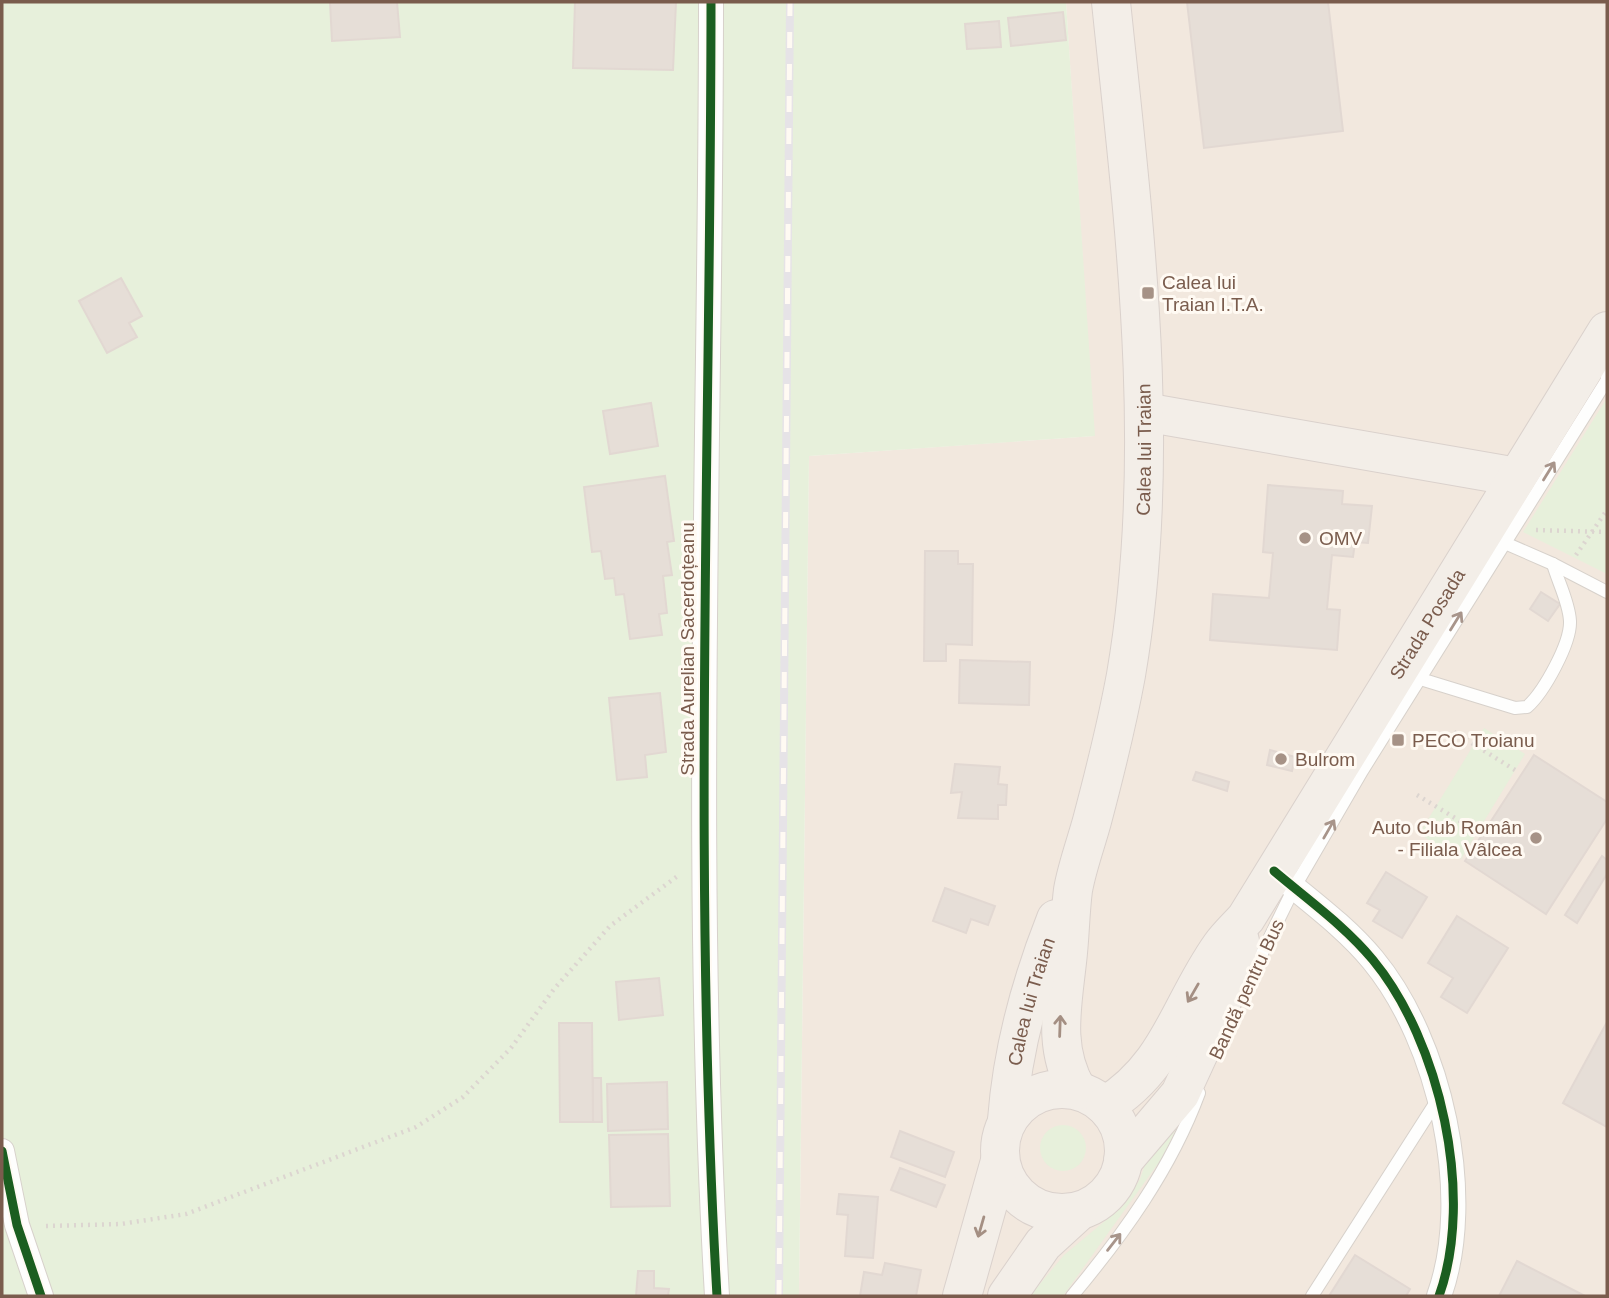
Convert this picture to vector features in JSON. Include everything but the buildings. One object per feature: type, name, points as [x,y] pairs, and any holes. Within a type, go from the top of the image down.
[{"type":"main road","name":"Calea lui Traian","points":[[1091,1098],[1062,1058],[1059,1028],[1073,891],[1108,761],[1126,674],[1140,543],[1144,412],[1132,202],[1111,2]]},
{"type":"main road","name":"Strada Posada","points":[[1091,1098],[1130,1091],[1147,1072],[1221,946],[1284,879],[1493,538],[1517,477],[1607,331]]},
{"type":"main road","points":[[1144,412],[1517,477]]},
{"type":"main road","name":"Calea lui Traian","points":[[1007,1120],[1010,1077],[1044,949],[1058,914],[1073,891]]},
{"type":"main road","name":"Strada Posada","points":[[1123,1161],[1180,1094],[1221,1005],[1246,918]]},
{"type":"main road","points":[[962,1296],[1000,1161],[1000,1140],[1007,1120],[1020,1104],[1037,1093],[1057,1089],[1091,1098],[1121,1130],[1123,1161],[1112,1188],[1097,1203],[1078,1212],[1044,1244],[1007,1296]]},
{"type":"main road","points":[[1000,1161],[1006,1181],[1019,1198],[1037,1209],[1057,1214],[1078,1212]]},
{"type":"street","name":"Strada Aurelian Sacerdoțeanu","points":[[711,2],[703,680],[706,1076],[717,1296]]},
{"type":"street","points":[[1284,879],[1373,960],[1396,994],[1427,1056],[1438,1099],[1453,1210],[1448,1271],[1439,1296]]},
{"type":"street","points":[[2,1151],[17,1225],[41,1296]]},
{"type":"lane","points":[[1607,371],[1607,380],[1493,538],[1566,570],[1607,592]]},
{"type":"lane","points":[[1408,675],[1516,709],[1531,703],[1555,665],[1569,630],[1569,614],[1553,564]]},
{"type":"lane","name":"Bandă pentru Bus","points":[[1236,1007],[1284,879]]},
{"type":"lane","name":"Bandă pentru Bus","points":[[1072,1296],[1126,1227],[1159,1177],[1184,1134],[1206,1078]]},
{"type":"lane","points":[[1312,1296],[1438,1099]]},
{"type":"path","points":[[1566,570],[1607,510]]},
{"type":"path","points":[[1530,529],[1607,532]]},
{"type":"path","points":[[1454,732],[1515,770]]},
{"type":"path","points":[[1416,795],[1475,830]]},
{"type":"path","points":[[17,1225],[121,1224],[186,1214],[416,1127],[463,1097],[511,1048],[555,989],[610,926],[705,857]]},
{"type":"shaded area","points":[[1066,2],[1607,2],[1607,1296],[799,1296],[809,456],[1094,436]]},
{"type":"green space","points":[[2,2],[1066,2],[1095,436],[809,456],[799,1296],[2,1296]]},
{"type":"green space","points":[[1607,398],[1607,574],[1523,532]]},
{"type":"green space","points":[[1484,728],[1525,754],[1461,859],[1419,834]]},
{"type":"green space","points":[[1197,1085],[1162,1158],[1063,1296],[1030,1296],[1064,1255],[1123,1206],[1140,1179],[1147,1159]]},
{"type":"green space","points":[[1063,1125],[1079,1132],[1086,1148],[1079,1164],[1063,1171],[1047,1164],[1040,1148],[1047,1132]]},
{"type":"railway","points":[[779,1296],[790,2]]},
{"type":"cycle path","points":[[711,2],[704,811],[710,1134],[717,1296]]},
{"type":"cycle path","points":[[1274,871],[1338,924],[1373,960],[1397,994],[1417,1033],[1433,1076],[1445,1121],[1452,1167],[1453,1213],[1449,1256],[1439,1296]]},
{"type":"cycle path","points":[[2,1151],[17,1225],[41,1296]]},
{"type":"place","name":"Calea lui Traian I.T.A.","points":[[1148,293]]},
{"type":"place","name":"OMV","points":[[1305,538]]},
{"type":"place","name":"PECO Troianu","points":[[1398,740]]},
{"type":"place","name":"Bulrom","points":[[1281,759]]},
{"type":"place","name":"Auto Club Român - Filiala Vâlcea","points":[[1536,838]]}]
